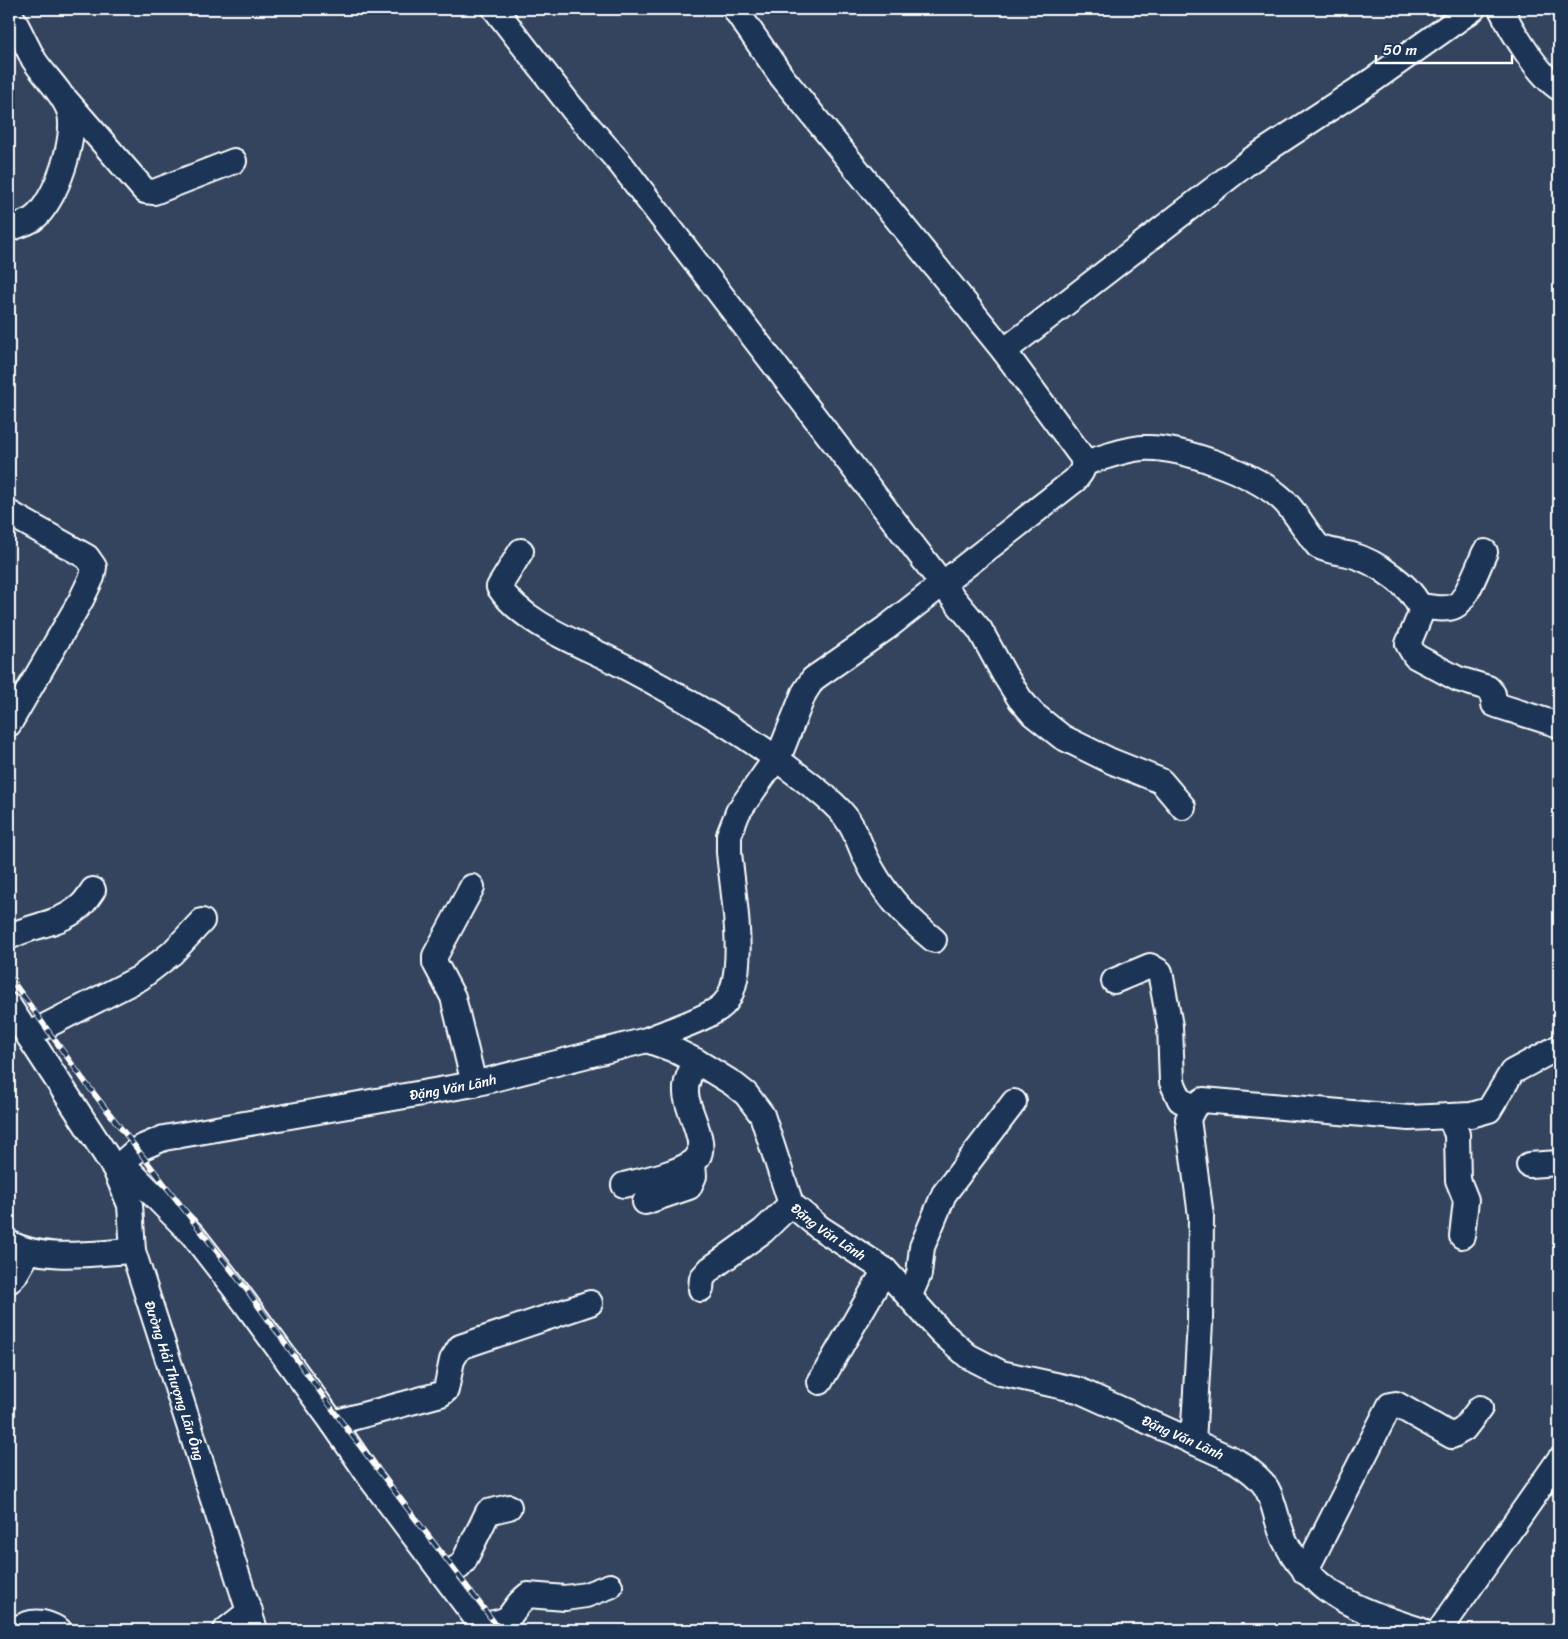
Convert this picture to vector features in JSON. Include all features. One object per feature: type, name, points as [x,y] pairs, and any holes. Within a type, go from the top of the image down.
[{"type":"street","points":[[495,9],[572,108],[620,162],[941,583],[977,626],[1020,699],[1033,714],[1062,737],[1111,761],[1161,781],[1183,807]]},
{"type":"street","points":[[647,1040],[720,1008],[731,995],[738,962],[729,835],[746,800],[776,759],[804,693],[814,679],[886,628],[941,583],[1075,480],[1082,472],[1084,463],[1082,457],[1004,351],[782,77],[735,9]]},
{"type":"street","points":[[1004,351],[1251,160],[1373,80],[1473,9]]},
{"type":"street","points":[[1501,9],[1547,79],[1559,88]]},
{"type":"street","points":[[13,20],[35,61],[62,95],[146,191],[154,192],[234,162]]},
{"type":"street","points":[[9,229],[33,219],[47,203],[58,181],[70,132],[70,112],[62,95]]},
{"type":"street","points":[[1084,463],[1141,448],[1159,448],[1221,465],[1260,484],[1280,498],[1318,546],[1360,558],[1380,567],[1420,606],[1439,609],[1454,607],[1463,598],[1485,552]]},
{"type":"street","points":[[9,513],[87,557],[94,567],[92,577],[81,600],[9,724]]},
{"type":"street","points":[[521,551],[499,587],[518,610],[540,625],[629,669],[776,759],[848,820],[866,858],[891,900],[906,917],[934,940]]},
{"type":"street","points":[[1420,606],[1420,619],[1408,644],[1414,656],[1458,680],[1488,688],[1493,694],[1494,704],[1559,724]]},
{"type":"street","points":[[472,887],[435,956],[435,963],[453,997],[474,1084]]},
{"type":"street","points":[[9,937],[23,929],[44,925],[65,917],[80,908],[94,890]]},
{"type":"street","points":[[28,1035],[123,988],[172,953],[202,922]]},
{"type":"street","points":[[1114,981],[1150,966],[1160,972],[1170,1026],[1172,1082],[1180,1100],[1194,1107]]},
{"type":"street","points":[[9,1006],[119,1166],[193,1236],[235,1289],[334,1423],[372,1480],[483,1628],[504,1622],[511,1617],[520,1601],[528,1595],[565,1598],[586,1595],[610,1586]]},
{"type":"street","name":"Đặng Văn Lãnh","points":[[119,1166],[138,1149],[164,1138],[474,1084],[647,1040],[672,1049],[696,1061],[732,1082],[755,1103],[762,1115],[791,1204],[820,1228],[885,1270],[956,1347],[981,1364],[1001,1373],[1078,1390],[1236,1461],[1267,1489],[1285,1542],[1305,1572],[1341,1600],[1390,1621],[1420,1630]]},
{"type":"street","points":[[1194,1442],[1200,1323],[1202,1216],[1188,1119],[1194,1107],[1203,1100],[1409,1118],[1471,1115],[1489,1110],[1512,1072],[1559,1047]]},
{"type":"street","points":[[624,1185],[662,1175],[693,1163],[698,1158],[701,1148],[687,1104],[685,1091],[688,1075],[696,1061]]},
{"type":"street","points":[[910,1295],[919,1274],[922,1248],[944,1194],[1014,1102]]},
{"type":"street","points":[[1449,1117],[1457,1134],[1458,1180],[1466,1200],[1462,1236]]},
{"type":"street","points":[[645,1202],[688,1187],[694,1176],[693,1163]]},
{"type":"street","points":[[1529,1165],[1559,1163]]},
{"type":"street","name":"Đường Hải Thượng Lãn Ông","points":[[119,1166],[130,1205],[133,1251],[252,1621]]},
{"type":"street","points":[[701,1289],[702,1278],[710,1269],[764,1231],[791,1204]]},
{"type":"street","points":[[9,1281],[15,1276],[19,1247],[48,1254],[133,1251]]},
{"type":"street","points":[[820,1382],[885,1270]]},
{"type":"street","points":[[334,1423],[441,1394],[446,1390],[452,1360],[460,1347],[590,1303]]},
{"type":"street","points":[[1305,1572],[1390,1405],[1396,1404],[1452,1436],[1464,1429],[1480,1408]]},
{"type":"street","points":[[1440,1630],[1559,1460]]},
{"type":"street","points":[[443,1574],[458,1567],[464,1561],[488,1512],[508,1507]]},
{"type":"street","points":[[226,1630],[252,1621]]},
{"type":"street","points":[[15,1630],[23,1625],[36,1622],[43,1622],[59,1630]]},
{"type":"railway","points":[[9,976],[85,1082],[246,1289],[341,1421],[500,1630]]}]
